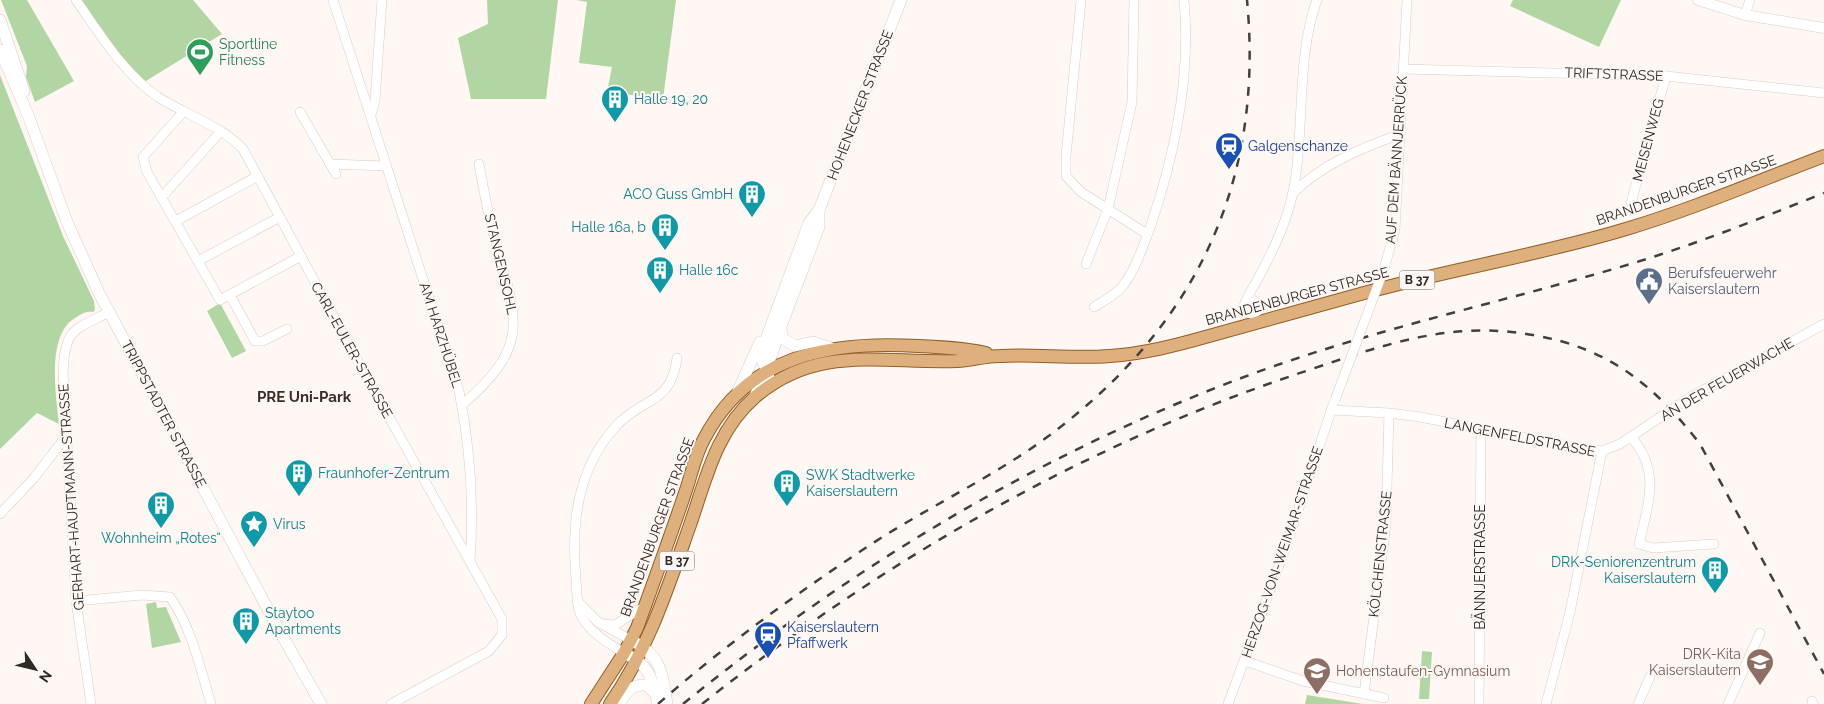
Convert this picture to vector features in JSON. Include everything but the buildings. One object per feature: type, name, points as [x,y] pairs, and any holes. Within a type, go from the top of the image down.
[{"type":"main road","name":"HOHENECKER STRASSE","points":[[771,384],[766,371],[762,350],[776,324],[809,223],[819,210],[901,0]]},
{"type":"main road","name":"TRIPPSTADTER STRASSE","points":[[0,20],[24,94],[28,115]]},
{"type":"main road","name":"TRIPPSTADTER STRASSE","points":[[0,50],[28,115],[67,222],[109,312],[279,630],[321,704]]},
{"type":"main road","name":"BRANDENBURGER STRASSE","points":[[591,704],[631,640],[645,606],[703,440],[724,407],[738,391],[766,371],[799,357],[831,348],[884,344],[953,349],[1000,356],[1063,358],[1112,356],[1187,342],[1369,291],[1552,249],[1627,229],[1824,156]]},
{"type":"main road","name":"HOHENECKER STRASSE","points":[[738,391],[776,324]]},
{"type":"main road","points":[[776,324],[782,338],[795,346],[813,342],[831,348]]},
{"type":"main road","name":"BRANDENBURGER STRASSE","points":[[610,704],[638,660],[644,646],[680,553],[715,452],[739,412],[754,398],[771,384],[815,366],[836,361],[886,358],[956,361],[1000,356]]},
{"type":"main road","points":[[754,398],[766,371]]},
{"type":"main road","points":[[631,640],[650,651],[660,667],[667,704]]},
{"type":"main road","points":[[624,653],[638,660],[650,675],[657,699]]},
{"type":"main road","points":[[619,704],[634,685],[646,685],[657,699]]},
{"type":"street","name":"CARL-EULER-STRASSE","points":[[76,0],[130,73],[158,97],[221,131],[243,149],[502,619],[502,635],[489,651],[391,704]]},
{"type":"street","name":"AM HARZHÜBEL","points":[[333,0],[462,405],[467,438],[472,513],[470,562]]},
{"type":"street","name":"AM HARZHÜBEL","points":[[371,116],[375,101],[382,0]]},
{"type":"street","points":[[1086,264],[1108,209],[1132,102],[1134,0]]},
{"type":"street","points":[[1094,307],[1120,289],[1130,275],[1147,234],[1165,177],[1177,128],[1184,69],[1184,0]]},
{"type":"street","points":[[1248,296],[1272,249],[1292,194],[1309,34],[1317,0]]},
{"type":"street","name":"AUF DEM BÄNNJERRÜCK","points":[[1335,400],[1384,269],[1395,230],[1398,135],[1407,0]]},
{"type":"street","points":[[1698,0],[1746,15],[1824,28]]},
{"type":"street","points":[[1746,15],[1750,0]]},
{"type":"street","points":[[1078,1],[1066,176],[1073,186],[1147,234]]},
{"type":"street","name":"TRIFTSTRASSE","points":[[1403,68],[1666,76],[1824,93]]},
{"type":"street","name":"MEISENWEG","points":[[1631,203],[1666,76]]},
{"type":"street","points":[[184,111],[143,157],[147,172],[220,300],[301,256]]},
{"type":"street","points":[[300,112],[336,174]]},
{"type":"street","points":[[162,197],[221,131]]},
{"type":"street","points":[[1292,194],[1304,183],[1343,158],[1398,135]]},
{"type":"street","points":[[330,164],[386,166]]},
{"type":"street","name":"STANGENSOHL","points":[[462,405],[485,385],[502,364],[512,341],[515,318],[491,227],[480,164]]},
{"type":"street","points":[[176,221],[258,176]]},
{"type":"street","points":[[198,261],[280,217]]},
{"type":"street","points":[[230,295],[255,341],[263,341],[287,329]]},
{"type":"street","name":"GERHART-HAUPTMANN-STRASSE","points":[[91,704],[76,601],[63,372],[64,346],[75,330],[109,312]]},
{"type":"street","name":"AN DER FEUERWACHE","points":[[1602,450],[1632,438],[1689,398],[1824,324]]},
{"type":"street","points":[[624,653],[589,626],[583,619],[579,603],[573,529],[576,505],[584,478],[594,457],[617,425],[671,384],[677,358]]},
{"type":"street","name":"HERZOG-VON-WEIMAR-STRASSE","points":[[1228,704],[1287,544],[1335,400]]},
{"type":"street","name":"LANGENFELDSTRASSE","points":[[1331,410],[1389,413],[1579,448],[1602,450],[1570,612],[1546,704]]},
{"type":"street","name":"KÖLCHENSTRASSE","points":[[1364,694],[1386,524],[1389,413]]},
{"type":"street","name":"BÄNNJERSTRASSE","points":[[1479,704],[1481,430]]},
{"type":"street","points":[[0,514],[34,478],[67,435]]},
{"type":"street","points":[[1632,438],[1645,455],[1651,475],[1639,544],[1653,548],[1714,544]]},
{"type":"street","points":[[76,601],[142,595],[170,597],[190,636],[211,704]]},
{"type":"street","points":[[579,603],[598,622],[631,640]]},
{"type":"street","points":[[598,622],[606,625],[615,625],[645,606]]},
{"type":"street","points":[[1728,704],[1760,633]]},
{"type":"street","points":[[1245,661],[1303,681],[1384,698]]},
{"type":"street","points":[[1638,704],[1650,677]]},
{"type":"green space","points":[[1,0],[27,0],[74,81],[35,102],[26,77],[27,66]]},
{"type":"green space","points":[[76,0],[193,0],[222,34],[141,84]]},
{"type":"green space","points":[[487,0],[558,0],[546,99],[471,99],[458,38],[488,24]]},
{"type":"green space","points":[[576,0],[676,0],[663,99],[607,92],[612,67],[579,63],[587,2]]},
{"type":"green space","points":[[1513,0],[1621,0],[1599,47],[1510,6]]},
{"type":"green space","points":[[0,75],[63,236],[94,301],[95,310],[75,318],[66,326],[60,338],[56,352],[55,367],[59,424],[37,413],[0,449]]},
{"type":"green space","points":[[220,303],[246,351],[232,358],[207,311]]},
{"type":"green space","points":[[156,602],[157,608],[166,607],[181,642],[152,648],[146,604]]},
{"type":"green space","points":[[1422,651],[1432,652],[1429,699],[1419,699]]},
{"type":"green space","points":[[1307,695],[1363,704],[1305,704]]},
{"type":"railway","points":[[658,704],[735,641],[843,563],[891,532],[998,470],[1039,443],[1092,400],[1138,354],[1176,305],[1207,252],[1229,194],[1243,134],[1249,69],[1247,0]]},
{"type":"railway","points":[[683,704],[748,653],[881,560],[1021,478],[1094,441],[1168,407],[1244,377],[1339,345],[1579,279],[1677,249],[1824,193]]},
{"type":"railway","points":[[702,704],[771,651],[842,601],[989,511],[1066,470],[1224,400],[1306,371],[1390,344],[1445,333],[1474,331],[1503,331],[1533,335],[1585,349],[1628,372],[1665,404],[1700,444],[1824,674]]},
{"type":"place","name":"Sportline Fitness","points":[[200,76]]},
{"type":"place","name":"Halle 19, 20","points":[[615,123]]},
{"type":"place","name":"Galgenschanze","points":[[1229,170]]},
{"type":"place","name":"ACO Guss GmbH","points":[[752,218]]},
{"type":"place","name":"Halle 16a, b","points":[[665,251]]},
{"type":"place","name":"Halle 16c","points":[[660,294]]},
{"type":"place","name":"Berufsfeuerwehr Kaiserslautern","points":[[1649,305]]},
{"type":"place","name":"Fraunhofer-Zentrum","points":[[299,497]]},
{"type":"place","name":"SWK Stadtwerke Kaiserslautern","points":[[787,507]]},
{"type":"place","name":"Wohnheim „Rotes“","points":[[161,529]]},
{"type":"place","name":"Virus","points":[[254,548]]},
{"type":"place","name":"DRK-Seniorenzentrum Kaiserslautern","points":[[1715,594]]},
{"type":"place","name":"Staytoo Apartments","points":[[246,645]]},
{"type":"place","name":"Kaiserslautern Pfaffwerk","points":[[768,659]]},
{"type":"place","name":"DRK-Kita Kaiserslautern","points":[[1760,686]]},
{"type":"place","name":"Hohenstaufen-Gymnasium","points":[[1317,695]]},
{"type":"district","name":"PRE Uni-Park","points":[[304,397]]}]
